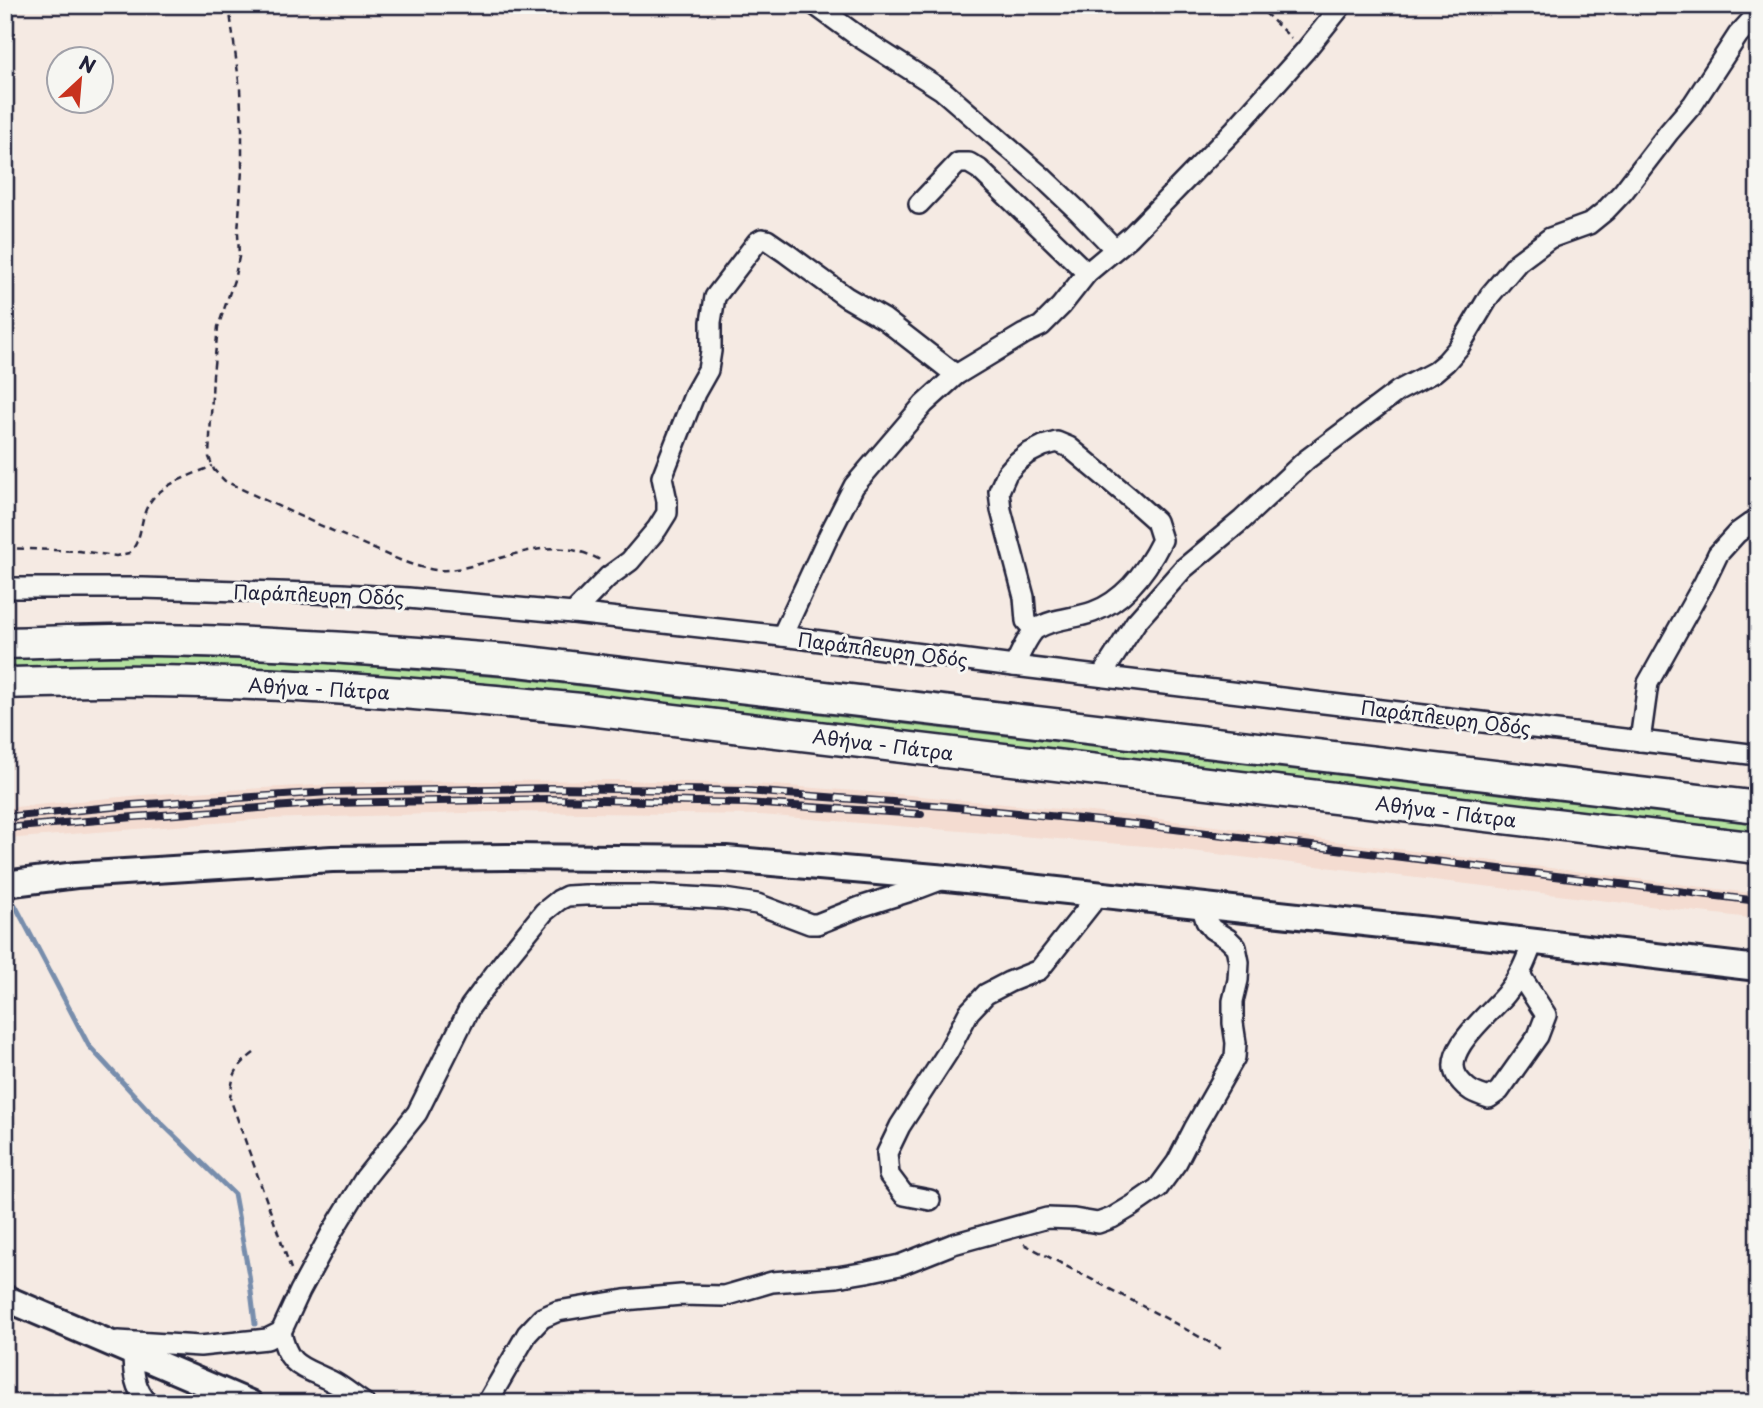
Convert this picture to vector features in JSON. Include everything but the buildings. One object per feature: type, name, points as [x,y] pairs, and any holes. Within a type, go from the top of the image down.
[{"type":"highway","name":"Αθήνα - Πάτρα","points":[[5,643],[153,640],[235,642],[519,661],[1758,807]]},
{"type":"highway","name":"Αθήνα - Πάτρα","points":[[6,683],[234,683],[476,698],[1758,848]]},
{"type":"main road","points":[[5,884],[76,876],[322,860],[507,857],[726,859],[1099,894],[1758,968]]},
{"type":"main road","points":[[5,1298],[250,1403]]},
{"type":"street","points":[[816,5],[859,37],[942,90],[1041,176],[1115,249]]},
{"type":"street","points":[[782,636],[854,486],[924,404],[956,375],[1041,326],[1087,273],[1130,237],[1235,129],[1342,5]]},
{"type":"street","points":[[1102,676],[1136,622],[1183,569],[1242,520],[1306,460],[1398,391],[1434,372],[1446,362],[1490,295],[1518,262],[1550,238],[1589,224],[1605,211],[1693,104],[1738,35],[1758,13]]},
{"type":"street","points":[[919,204],[958,163],[969,163],[979,169],[1087,273]]},
{"type":"street","points":[[573,613],[608,577],[630,561],[667,513],[662,477],[695,393],[708,370],[715,297],[757,242],[767,240],[846,297],[884,319],[956,375]]},
{"type":"street","points":[[1014,666],[1034,630],[1056,620],[1093,612],[1122,596],[1152,561],[1162,540],[1156,521],[1069,447],[1057,442],[1027,454],[1016,463],[1007,473],[999,491],[1001,510],[1024,597],[1026,621],[1034,630]]},
{"type":"street","points":[[1640,741],[1648,683],[1704,583],[1717,554],[1737,533],[1758,519]]},
{"type":"street","name":"Παράπλευρη Οδός","points":[[5,589],[143,588],[342,594],[573,613],[1758,755]]},
{"type":"street","points":[[364,1403],[343,1387],[292,1360],[284,1348],[281,1332],[332,1232],[365,1178],[417,1112],[470,1007],[544,912],[566,896],[653,895],[724,899],[757,904],[810,925],[947,878]]},
{"type":"street","points":[[930,1200],[904,1195],[889,1174],[887,1153],[900,1126],[948,1052],[969,1012],[986,994],[1039,970],[1099,894]]},
{"type":"street","points":[[487,1403],[527,1334],[542,1318],[558,1311],[624,1300],[681,1295],[724,1296],[772,1282],[867,1272],[900,1265],[953,1244],[1047,1218],[1098,1223],[1112,1218],[1158,1188],[1177,1162],[1235,1057],[1233,1001],[1239,962],[1236,947],[1212,929],[1206,921],[1201,905]]},
{"type":"street","points":[[1520,975],[1546,1015],[1538,1036],[1499,1091],[1489,1098],[1473,1093],[1455,1073],[1453,1059],[1483,1017],[1504,997],[1520,975],[1533,942]]},
{"type":"street","points":[[103,1340],[200,1346],[267,1339],[281,1332]]},
{"type":"street","points":[[133,1352],[135,1381],[138,1391],[148,1403]]},
{"type":"path","points":[[229,5],[240,89],[242,170],[237,269],[218,327],[209,457],[212,467],[233,485],[313,523],[417,566],[437,570],[460,568],[520,553],[560,547],[596,558],[616,571]]},
{"type":"path","points":[[1255,5],[1305,51]]},
{"type":"path","points":[[5,548],[79,551],[116,556],[129,553],[137,542],[147,506],[156,495],[169,485],[212,467]]},
{"type":"path","points":[[254,1054],[236,1069],[230,1098],[300,1291]]},
{"type":"path","points":[[992,1234],[1024,1244],[1225,1351]]},
{"type":"shaded area","points":[[620,780],[774,785],[1143,817],[1758,894],[1758,919],[1158,847],[761,815],[497,812],[266,819],[5,839],[5,808],[141,795],[369,782]]},
{"type":"green space","points":[[154,656],[315,662],[516,678],[1758,824],[1758,832],[516,686],[275,669],[154,665],[5,668],[5,659]]},
{"type":"waterway","points":[[15,905],[89,1046],[150,1112],[234,1194],[255,1324]]},
{"type":"railway","points":[[5,817],[133,805],[329,792],[552,788],[747,791],[1142,825],[1758,901]]},
{"type":"railway","points":[[5,828],[329,803],[549,799],[746,803],[921,814]]}]
